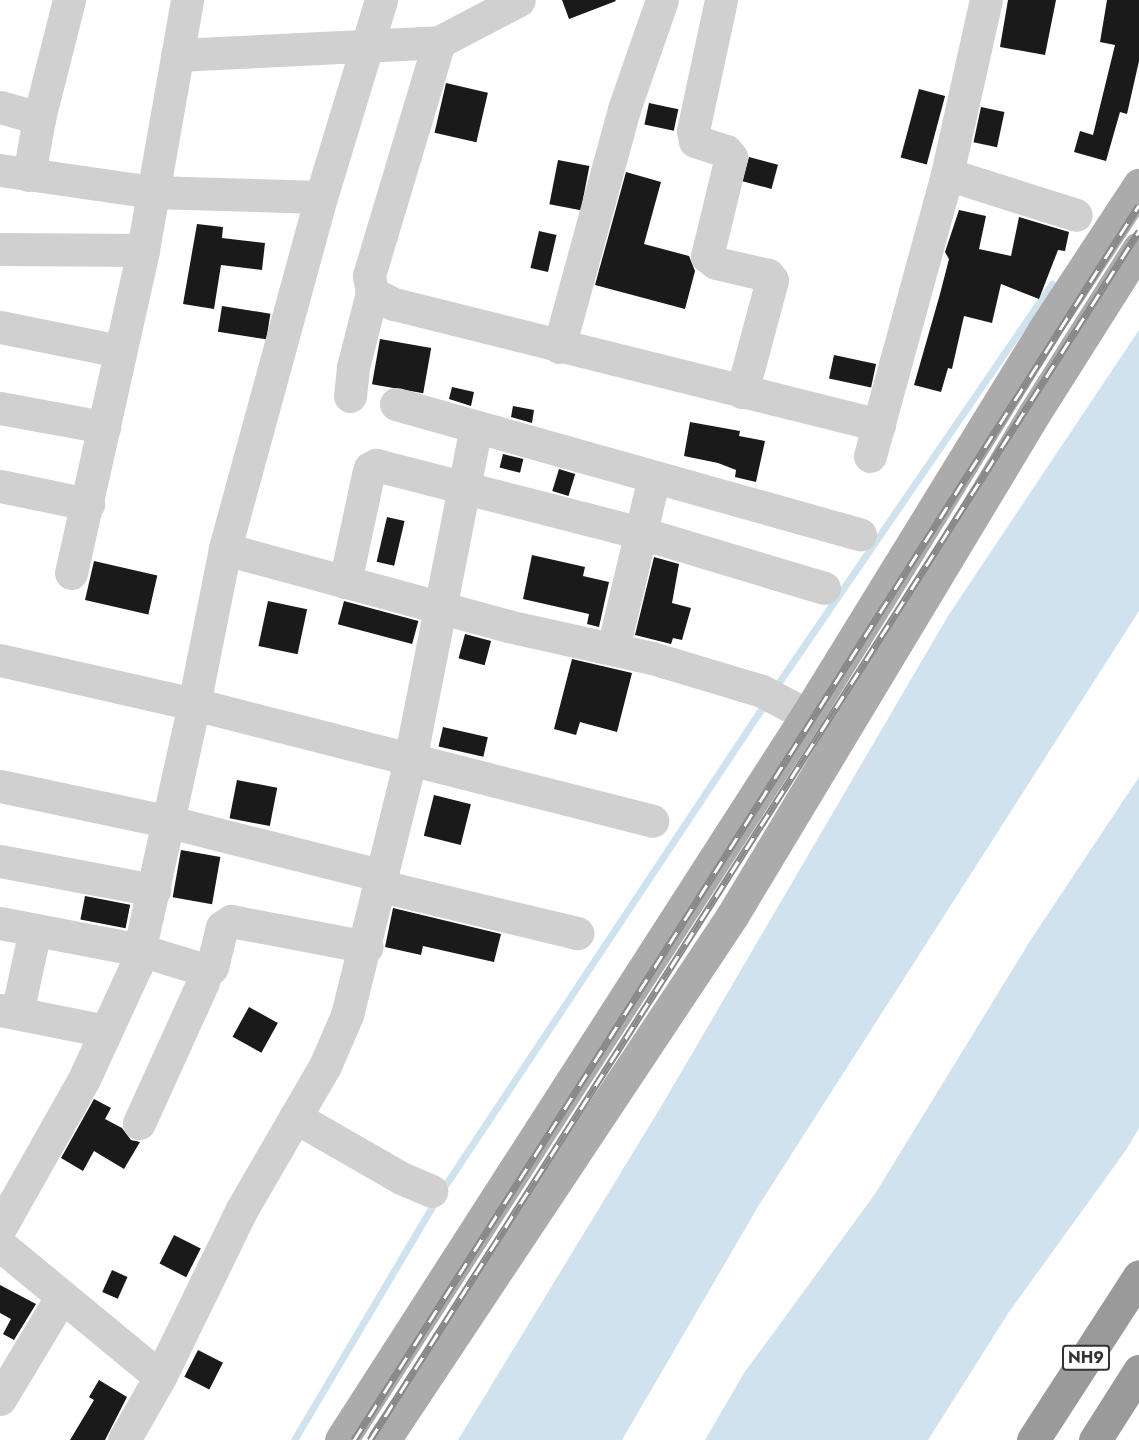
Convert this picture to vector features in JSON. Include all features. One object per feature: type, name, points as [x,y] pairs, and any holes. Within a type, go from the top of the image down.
[{"type":"highway","name":"NH9","points":[[1033,1440],[1139,1276]]},
{"type":"highway","points":[[1095,1440],[1139,1371]]},
{"type":"highway","points":[[1121,1440],[1139,1413]]},
{"type":"main road","points":[[341,1440],[783,702],[1043,331],[1139,185]]},
{"type":"main road","points":[[384,1440],[732,916],[1034,414],[1139,248]]},
{"type":"street","points":[[69,0],[39,118],[15,172],[152,192],[321,196]]},
{"type":"street","points":[[71,573],[143,250],[188,0]]},
{"type":"street","points":[[0,1228],[84,1079],[141,950],[166,821],[194,704],[225,549],[321,196],[369,48],[381,0]]},
{"type":"street","points":[[177,55],[369,48],[439,42],[519,0]]},
{"type":"street","points":[[559,347],[624,109],[662,0]]},
{"type":"street","points":[[721,0],[693,131],[695,141],[726,151],[731,157],[706,256],[716,263],[768,275],[772,280],[741,392]]},
{"type":"street","points":[[372,293],[394,304],[741,392],[874,441],[947,174],[986,0]]},
{"type":"street","points":[[350,396],[353,367],[372,293],[369,276],[439,42]]},
{"type":"street","points":[[0,107],[39,118]]},
{"type":"street","points":[[947,174],[1076,215]]},
{"type":"street","points":[[0,249],[143,250]]},
{"type":"street","points":[[0,327],[119,351]]},
{"type":"street","points":[[396,404],[860,534]]},
{"type":"street","points":[[0,408],[104,427]]},
{"type":"street","points":[[124,1440],[160,1377],[242,1209],[325,1066],[347,1015],[367,947],[410,760],[476,426]]},
{"type":"street","points":[[345,582],[370,468],[384,466],[641,533],[824,588]]},
{"type":"street","points":[[613,648],[654,477]]},
{"type":"street","points":[[0,486],[88,504]]},
{"type":"street","points":[[225,549],[508,627],[613,648],[783,702]]},
{"type":"street","points":[[0,660],[194,704],[652,821]]},
{"type":"street","points":[[0,786],[166,821],[577,933]]},
{"type":"street","points":[[0,861],[154,890]]},
{"type":"street","points":[[139,1123],[204,975],[212,968],[222,927],[231,921],[367,947]]},
{"type":"street","points":[[0,923],[141,950],[196,965],[204,975]]},
{"type":"street","points":[[35,930],[9,1011],[106,1031]]},
{"type":"street","points":[[295,1117],[401,1178],[431,1191]]},
{"type":"street","points":[[0,1245],[160,1377]]},
{"type":"street","points":[[0,1399],[62,1296]]},
{"type":"water","points":[[1139,330],[1139,611],[759,1205],[622,1440],[458,1440],[662,1105],[948,616]]},
{"type":"water","points":[[1139,777],[1139,1128],[1126,1150],[1009,1312],[928,1440],[705,1440],[744,1373],[875,1194],[1030,941]]},
{"type":"building","points":[[562,0],[615,0],[616,1],[569,19]]},
{"type":"building","points":[[1008,0],[1056,0],[1045,55],[1000,47]]},
{"type":"building","points":[[1107,0],[1139,0],[1139,61],[1127,114],[1120,112],[1106,161],[1074,152],[1080,131],[1093,135],[1115,45],[1100,42]]},
{"type":"building","points":[[446,83],[488,93],[476,142],[435,133]]},
{"type":"building","points":[[919,89],[945,96],[927,165],[901,158]]},
{"type":"building","points":[[649,103],[678,109],[674,131],[644,125]]},
{"type":"building","points":[[981,107],[1004,112],[997,147],[974,142]]},
{"type":"building","points":[[749,157],[778,165],[772,189],[743,181]]},
{"type":"building","points":[[558,160],[589,166],[581,210],[549,204]]},
{"type":"building","points":[[626,172],[661,182],[644,244],[689,256],[695,271],[685,309],[595,285]]},
{"type":"building","points":[[959,210],[986,216],[979,249],[1011,256],[1019,217],[1069,232],[1065,251],[1058,250],[1039,299],[1001,284],[992,323],[964,316],[952,369],[948,368],[941,392],[914,385],[949,259],[945,252]]},
{"type":"building","points":[[197,224],[223,227],[222,238],[265,243],[262,270],[221,265],[214,309],[183,304]]},
{"type":"building","points":[[539,231],[557,235],[548,272],[530,268]]},
{"type":"building","points":[[222,306],[270,314],[266,339],[218,332]]},
{"type":"building","points":[[380,339],[431,348],[423,393],[372,384]]},
{"type":"building","points":[[834,355],[876,364],[871,387],[829,378]]},
{"type":"building","points":[[452,387],[474,392],[471,406],[449,399]]},
{"type":"building","points":[[513,406],[534,410],[532,423],[511,417]]},
{"type":"building","points":[[690,422],[740,431],[739,436],[765,441],[756,482],[735,477],[736,470],[718,463],[684,456]]},
{"type":"building","points":[[503,454],[523,459],[520,473],[500,468]]},
{"type":"building","points":[[559,469],[575,474],[569,496],[552,491]]},
{"type":"building","points":[[387,517],[405,521],[394,566],[377,562]]},
{"type":"building","points":[[532,555],[585,567],[583,576],[609,582],[599,627],[587,624],[589,614],[523,599]]},
{"type":"building","points":[[654,557],[679,564],[672,603],[691,608],[682,640],[673,638],[671,644],[635,635]]},
{"type":"building","points":[[94,561],[157,576],[148,615],[85,600]]},
{"type":"building","points":[[268,601],[307,609],[298,654],[258,646]]},
{"type":"building","points":[[344,601],[418,621],[412,644],[338,624]]},
{"type":"building","points":[[465,634],[491,641],[485,665],[459,658]]},
{"type":"building","points":[[572,659],[632,673],[617,732],[580,722],[576,735],[554,729]]},
{"type":"building","points":[[443,727],[488,737],[483,757],[439,746]]},
{"type":"building","points":[[237,780],[277,788],[270,826],[230,818]]},
{"type":"building","points":[[434,795],[471,804],[461,845],[424,836]]},
{"type":"building","points":[[181,850],[220,857],[212,904],[173,897]]},
{"type":"building","points":[[85,896],[130,905],[126,928],[80,920]]},
{"type":"building","points":[[393,908],[501,934],[494,962],[423,946],[421,955],[385,947]]},
{"type":"building","points":[[249,1007],[278,1023],[261,1053],[233,1037]]},
{"type":"building","points":[[94,1099],[111,1108],[105,1119],[122,1128],[131,1140],[140,1142],[124,1169],[94,1151],[83,1171],[61,1158]]},
{"type":"building","points":[[174,1235],[201,1249],[186,1277],[159,1264]]},
{"type":"building","points":[[112,1270],[128,1277],[118,1299],[102,1292]]},
{"type":"building","points":[[0,1285],[36,1304],[14,1340],[3,1334],[11,1319],[0,1313]]},
{"type":"building","points":[[198,1350],[223,1363],[209,1389],[184,1377]]},
{"type":"building","points":[[99,1380],[127,1397],[105,1440],[70,1440],[94,1400],[89,1397]]},
{"type":"waterway","points":[[775,688],[1052,284]]},
{"type":"waterway","points":[[442,1190],[766,702]]},
{"type":"waterway","points":[[294,1440],[436,1200]]},
{"type":"railway","points":[[354,1440],[1139,205]]},
{"type":"railway","points":[[370,1440],[1139,231]]}]
